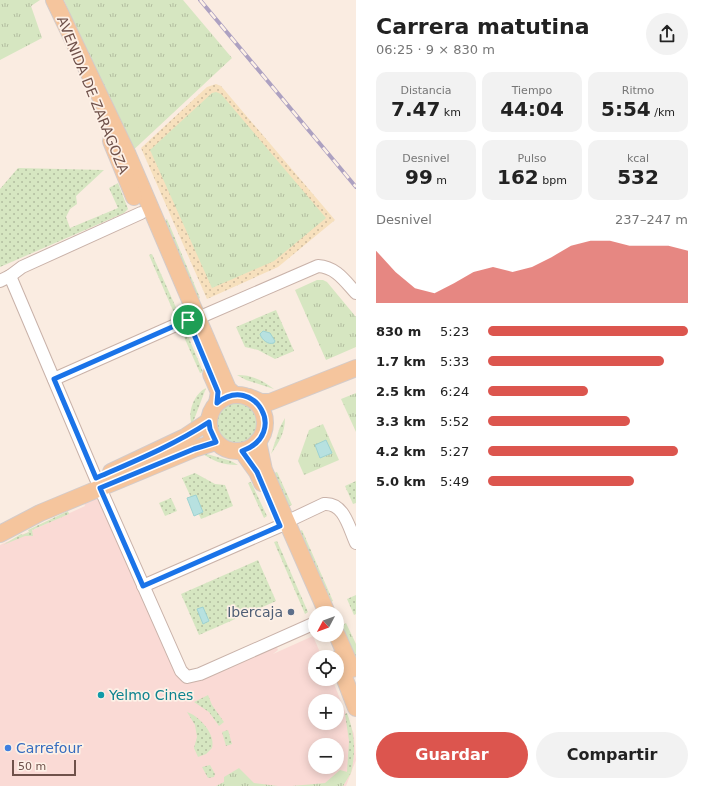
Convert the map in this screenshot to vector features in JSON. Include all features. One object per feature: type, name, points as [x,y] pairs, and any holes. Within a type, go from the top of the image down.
[{"type":"main road","name":"AVENIDA DE ZARAGOZA","points":[[56,3],[65,32],[141,213],[228,389],[241,396]]},
{"type":"main road","name":"AVENIDA DE ZARAGOZA","points":[[56,3],[128,155],[193,319],[218,392],[217,403]]},
{"type":"main road","points":[[356,368],[270,402],[261,402],[241,396],[228,396],[217,403],[210,415],[210,429],[216,442],[224,448],[232,451],[242,451],[251,448],[262,436],[265,423],[270,415],[278,410],[356,378]]},
{"type":"main road","points":[[241,396],[254,400],[260,407],[265,423]]},
{"type":"main road","points":[[0,522],[60,500],[98,483],[185,437],[209,422]]},
{"type":"main road","points":[[258,441],[264,470],[283,524],[315,606]]},
{"type":"main road","points":[[98,483],[216,442]]},
{"type":"main road","points":[[242,451],[257,472],[324,606]]},
{"type":"main road","points":[[0,534],[40,513],[60,500]]},
{"type":"main road","points":[[340,642],[356,678]]},
{"type":"main road","points":[[344,676],[356,708]]},
{"type":"street","points":[[141,213],[22,266],[5,279],[54,379],[181,671],[187,677],[200,674],[308,625]]},
{"type":"street","points":[[54,379],[318,266],[327,267],[339,274],[356,293]]},
{"type":"street","points":[[143,586],[283,524],[324,504],[336,505],[342,511],[356,543]]},
{"type":"shaded area","points":[[93,495],[108,505],[183,674],[274,641],[278,650],[273,654],[308,638],[308,642],[316,642],[319,650],[308,650],[308,686],[335,686],[338,694],[308,694],[308,730],[344,730],[344,709],[354,734],[356,760],[346,786],[0,786],[0,545],[85,506],[83,499]]},
{"type":"green space","points":[[0,0],[40,0],[31,6],[42,38],[0,60]]},
{"type":"green space","points":[[64,0],[183,0],[232,58],[128,155]]},
{"type":"green space","points":[[216,92],[221,94],[326,218],[274,261],[212,288],[150,150],[212,93]]},
{"type":"green space","points":[[18,168],[104,170],[76,196],[77,204],[70,209],[66,217],[70,228],[118,208],[109,188],[118,183],[128,209],[124,213],[0,267],[0,189]]},
{"type":"green space","points":[[167,219],[200,298],[198,299],[164,221]]},
{"type":"green space","points":[[152,254],[178,312],[174,313],[149,255]]},
{"type":"green space","points":[[317,280],[327,282],[356,317],[356,347],[326,360],[295,290]]},
{"type":"green space","points":[[276,310],[294,351],[275,359],[258,350],[245,347],[236,327]]},
{"type":"green space","points":[[188,336],[203,372],[200,373],[184,337]]},
{"type":"green space","points":[[237,375],[257,379],[274,389],[246,380]]},
{"type":"green space","points":[[206,388],[192,425],[190,415],[191,409],[198,394]]},
{"type":"green space","points":[[356,393],[356,432],[341,399]]},
{"type":"green space","points":[[234,400],[242,400],[247,401],[254,406],[259,413],[259,431],[254,438],[247,443],[234,444],[226,441],[219,434],[216,426],[216,418],[219,410],[226,403]]},
{"type":"green space","points":[[285,418],[283,433],[271,454],[280,427]]},
{"type":"green space","points":[[323,424],[339,460],[304,475],[298,461],[309,430]]},
{"type":"green space","points":[[200,452],[231,461],[238,465],[218,462]]},
{"type":"green space","points":[[277,472],[292,505],[289,506],[274,473]]},
{"type":"green space","points":[[195,473],[215,484],[225,485],[233,506],[201,519],[182,478]]},
{"type":"green space","points":[[356,481],[356,503],[353,504],[345,486]]},
{"type":"green space","points":[[251,482],[267,516],[264,518],[248,483]]},
{"type":"green space","points":[[171,498],[177,511],[165,516],[159,503]]},
{"type":"green space","points":[[68,511],[69,514],[32,530],[33,536],[25,536],[3,545],[21,534],[22,535],[29,532],[28,530]]},
{"type":"green space","points":[[302,530],[333,601],[331,602],[300,531]]},
{"type":"green space","points":[[277,541],[308,612],[305,614],[274,542]]},
{"type":"green space","points":[[258,560],[276,601],[199,635],[181,594]]},
{"type":"green space","points":[[356,595],[356,614],[354,615],[347,599]]},
{"type":"green space","points":[[346,623],[356,644],[356,661],[344,635],[344,624]]},
{"type":"green space","points":[[208,695],[212,705],[224,722],[219,726],[209,712],[194,702]]},
{"type":"green space","points":[[187,712],[197,717],[206,726],[213,743],[212,748],[206,754],[198,757],[194,748],[197,737],[195,725]]},
{"type":"green space","points":[[347,713],[352,728],[354,743],[354,758],[351,773],[347,772],[349,741],[345,714]]},
{"type":"green space","points":[[228,730],[232,744],[226,746],[222,732]]},
{"type":"green space","points":[[210,765],[215,774],[214,777],[208,778],[202,767]]},
{"type":"green space","points":[[239,768],[254,783],[278,786],[216,786],[224,782],[224,777]]},
{"type":"green space","points":[[344,771],[351,773],[343,786],[292,786],[325,783],[335,774],[344,774]]},
{"type":"sand","points":[[216,84],[221,86],[335,220],[278,267],[207,299],[141,148],[207,87]]},
{"type":"water","points":[[263,331],[270,333],[275,341],[274,343],[267,343],[264,340],[260,334]]},
{"type":"water","points":[[326,440],[332,453],[320,458],[315,445]]},
{"type":"water","points":[[196,495],[203,512],[194,516],[187,498]]},
{"type":"water","points":[[203,607],[209,621],[203,624],[197,609]]},
{"type":"railway","points":[[200,0],[356,187]]},
{"type":"place","name":"Ibercaja","points":[[291,612]]},
{"type":"place","name":"Yelmo Cines","points":[[101,695]]},
{"type":"place","name":"Carrefour","points":[[8,748]]},
{"type":"route","points":[[188,320],[218,392],[217,403],[228,396],[247,396],[254,400],[264,414],[265,423],[262,436],[251,448],[242,451],[257,472],[280,526],[143,586],[100,488],[194,449],[216,442],[212,436],[209,422],[155,453],[96,478],[54,379],[188,320]]}]
